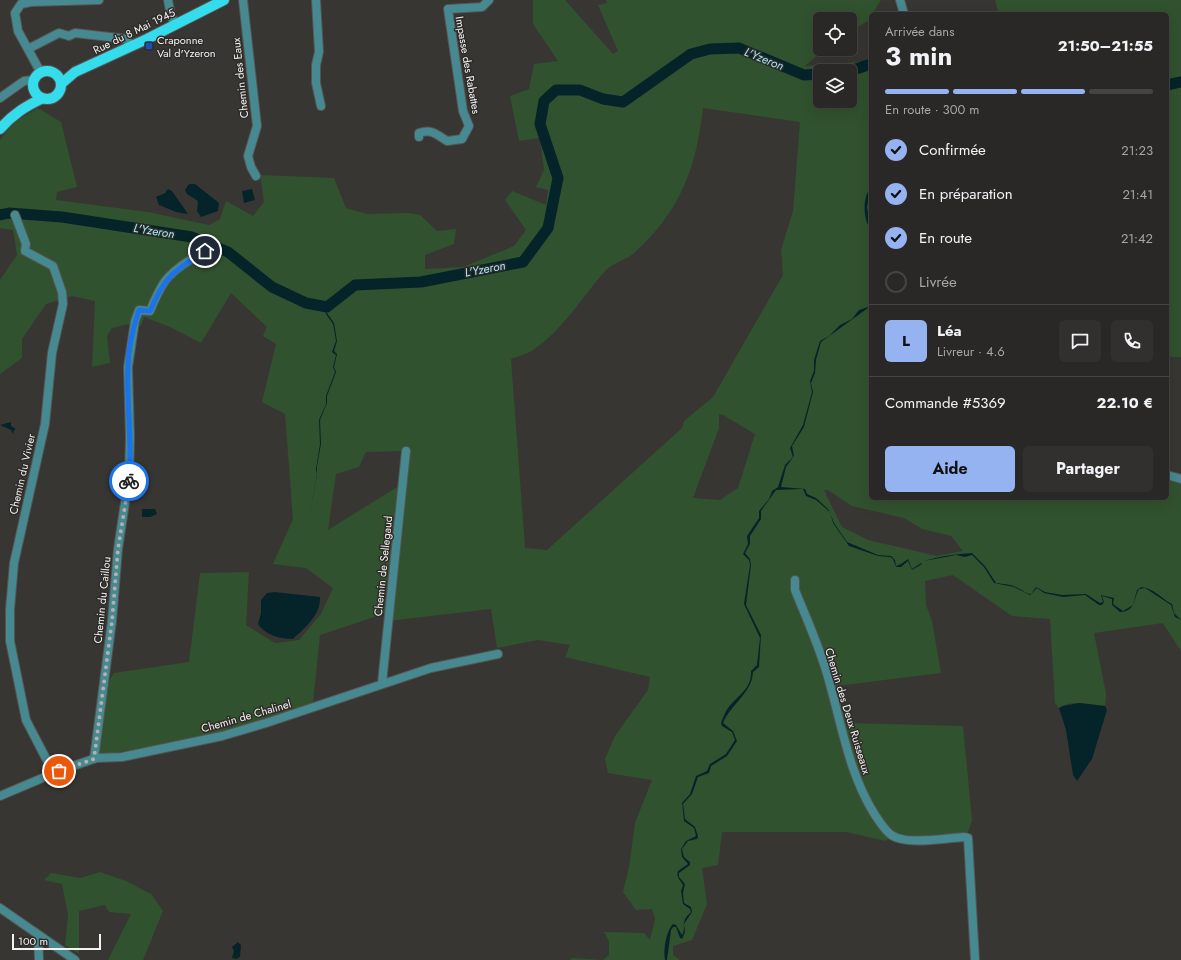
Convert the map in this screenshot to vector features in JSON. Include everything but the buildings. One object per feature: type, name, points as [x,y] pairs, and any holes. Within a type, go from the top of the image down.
[{"type":"main road","name":"Rue du 8 Mai 1945","points":[[61,84],[75,72],[176,25],[224,0]]},
{"type":"main road","name":"Rue du 8 Mai 1945","points":[[54,73],[75,72]]},
{"type":"main road","points":[[0,129],[14,114],[25,106],[43,98],[47,99],[56,96],[59,92],[61,84],[54,73],[36,80],[25,106]]},
{"type":"main road","points":[[36,80],[43,98]]},
{"type":"street","points":[[0,98],[24,81],[36,80],[28,49],[18,31],[15,14],[21,4],[31,2],[99,0]]},
{"type":"street","points":[[168,0],[171,16],[176,25]]},
{"type":"street","name":"Chemin des Eaux","points":[[243,0],[257,126],[248,156],[251,167],[256,176]]},
{"type":"street","points":[[316,0],[319,52],[316,65],[316,83],[321,106]]},
{"type":"street","name":"Impasse des Rabattes","points":[[419,137],[420,133],[433,131],[447,141],[462,139],[469,126],[463,111],[448,9],[482,7],[489,0]]},
{"type":"street","points":[[900,0],[903,12]]},
{"type":"street","points":[[28,49],[59,33],[69,36],[75,33],[127,39],[130,47]]},
{"type":"street","name":"Chemin du Vivier","points":[[15,215],[26,244],[25,251],[53,266],[62,292],[63,304],[51,364],[45,424],[14,563],[10,609],[12,651],[26,720],[54,774]]},
{"type":"street","name":"Chemin du Caillou","points":[[94,759],[112,621],[118,549],[129,476],[130,438],[128,367],[135,321],[139,310],[150,311],[158,292],[171,274],[205,251],[214,248]]},
{"type":"street","name":"Chemin de Sellegaud","points":[[382,683],[406,451]]},
{"type":"street","points":[[1169,475],[1181,478]]},
{"type":"street","name":"Chemin des Deux Ruisseaux","points":[[795,580],[795,590],[829,680],[853,769],[867,803],[890,834],[899,838],[914,840],[968,838],[975,960]]},
{"type":"street","name":"Chemin de Chalinel","points":[[0,796],[94,759],[122,756],[222,736],[266,723],[382,683],[442,665],[498,654]]},
{"type":"street","points":[[0,908],[75,960]]},
{"type":"street","points":[[38,935],[39,960]]},
{"type":"green space","points":[[533,0],[565,0],[613,54],[618,51],[598,5],[607,3],[606,0],[881,0],[874,12],[869,12],[868,21],[857,27],[857,12],[813,12],[813,56],[817,56],[805,66],[813,65],[813,108],[857,108],[857,64],[831,64],[869,61],[869,500],[1169,500],[1169,481],[1181,484],[1181,651],[1163,623],[1094,633],[1106,694],[1105,706],[1076,703],[1064,705],[1059,708],[1055,703],[1050,619],[1012,616],[953,575],[925,581],[926,605],[932,621],[941,673],[836,686],[846,723],[963,726],[972,820],[965,841],[928,842],[890,839],[890,835],[886,841],[846,832],[722,832],[718,865],[702,868],[707,904],[692,940],[673,946],[673,955],[680,960],[603,960],[609,955],[609,941],[604,932],[644,933],[650,940],[655,919],[652,909],[636,910],[623,892],[629,867],[635,823],[652,780],[608,773],[605,759],[615,736],[648,690],[650,677],[565,657],[570,645],[538,640],[497,648],[491,609],[388,621],[389,612],[320,635],[313,703],[238,728],[180,742],[101,755],[99,750],[107,684],[114,673],[189,662],[200,573],[249,572],[246,625],[275,643],[299,640],[321,614],[333,588],[306,568],[273,564],[293,519],[285,414],[262,402],[276,344],[263,336],[267,327],[231,293],[201,343],[170,327],[144,317],[142,324],[136,329],[129,324],[112,328],[107,336],[110,363],[92,367],[95,301],[72,296],[46,304],[22,339],[22,358],[0,374],[0,280],[17,255],[13,230],[0,228],[0,140],[13,123],[38,108],[61,122],[77,187],[57,192],[56,200],[148,212],[209,225],[220,219],[226,201],[253,216],[264,202],[260,175],[334,178],[346,208],[367,214],[408,213],[420,215],[437,231],[456,229],[454,244],[425,255],[425,269],[463,267],[514,246],[526,230],[505,200],[512,191],[546,205],[548,190],[536,187],[544,170],[540,138],[519,141],[510,96],[529,89],[534,64],[558,61],[533,24]],"holes":[[[703,108],[800,122],[793,211],[781,250],[783,275],[713,397],[684,421],[682,428],[547,550],[525,548],[511,359],[531,351],[554,333],[605,271],[633,254],[663,222],[683,188],[690,170],[696,151]],[[719,414],[755,434],[738,488],[720,500],[693,498],[719,428]],[[405,451],[402,484],[328,530],[336,474],[359,467],[366,452]],[[824,490],[828,490],[852,506],[904,518],[922,529],[951,536],[963,551],[937,556],[868,540],[842,527]]]},
{"type":"green space","points":[[995,0],[1181,0],[1181,357],[1169,357],[1169,12],[998,12]]},
{"type":"green space","points":[[100,872],[126,881],[151,894],[163,911],[143,960],[108,960],[131,914],[109,912],[105,905],[79,911],[79,954],[65,945],[68,915],[62,884],[44,880],[51,873],[80,878]]},
{"type":"green space","points":[[571,958],[603,960],[571,960]]},
{"type":"water","points":[[189,184],[195,184],[219,203],[218,211],[201,217],[197,211],[198,201],[187,194],[185,190]]},
{"type":"water","points":[[168,189],[172,191],[188,214],[176,212],[159,205],[156,197],[165,193]]},
{"type":"water","points":[[252,189],[255,200],[244,203],[242,191]]},
{"type":"water","points":[[869,190],[867,207],[869,227],[865,215],[865,202]]},
{"type":"water","points":[[869,304],[868,308],[821,342],[816,360],[815,373],[811,383],[813,392],[804,427],[792,446],[794,456],[786,467],[781,487],[805,489],[807,494],[816,498],[830,512],[816,500],[806,496],[803,489],[776,490],[761,511],[761,519],[750,536],[750,544],[745,553],[750,559],[751,565],[746,605],[761,635],[759,667],[753,672],[749,686],[723,723],[733,731],[737,741],[727,756],[711,766],[709,773],[698,777],[692,794],[683,804],[685,819],[695,827],[698,836],[697,839],[688,841],[682,849],[684,857],[690,862],[690,865],[679,873],[679,877],[685,884],[683,893],[684,903],[691,907],[692,912],[684,924],[685,919],[691,912],[690,909],[683,904],[681,891],[683,885],[679,878],[678,875],[678,871],[688,864],[682,857],[681,849],[686,841],[696,836],[694,828],[684,821],[682,803],[690,794],[696,776],[707,771],[710,764],[726,754],[735,740],[732,732],[722,726],[721,723],[728,708],[747,687],[751,677],[751,671],[757,665],[760,638],[744,604],[750,565],[749,560],[743,554],[748,544],[747,536],[759,518],[759,511],[769,499],[772,491],[778,487],[785,465],[793,457],[790,448],[803,425],[812,392],[810,381],[814,371],[814,360],[820,341],[829,336],[840,325],[852,319],[859,310],[868,307]]},
{"type":"water","points":[[327,306],[327,313],[334,323],[337,341],[334,351],[337,354],[334,367],[336,372],[327,396],[327,403],[320,420],[321,444],[317,475],[316,469],[320,444],[319,420],[326,404],[326,396],[335,372],[333,367],[336,355],[332,352],[336,341],[333,324],[326,314]]},
{"type":"water","points":[[11,422],[11,426],[16,429],[14,430],[13,434],[11,430],[0,425]]},
{"type":"water","points":[[142,509],[155,509],[157,514],[150,517],[142,517]]},
{"type":"water","points":[[831,514],[834,523],[847,542],[878,555],[891,556],[895,560],[896,566],[908,559],[912,569],[921,563],[922,564],[912,570],[908,561],[901,567],[896,567],[893,559],[890,557],[878,556],[849,546],[833,523]]},
{"type":"water","points":[[972,553],[985,566],[996,583],[1011,585],[1031,594],[1030,595],[1014,587],[994,583],[984,567],[972,555],[965,557],[956,555]]},
{"type":"water","points":[[956,555],[924,561],[948,556]]},
{"type":"water","points":[[1036,587],[1045,592],[1062,595],[1086,594],[1100,603],[1103,602],[1101,595],[1114,598],[1113,604],[1123,611],[1133,605],[1129,610],[1120,612],[1112,605],[1112,599],[1102,596],[1104,602],[1102,605],[1099,605],[1085,595],[1063,597],[1044,593],[1037,588],[1031,594]]},
{"type":"water","points":[[1141,587],[1150,589],[1172,604],[1174,613],[1181,620],[1175,617],[1171,605],[1145,588],[1139,589],[1133,604],[1137,590]]},
{"type":"water","points":[[275,592],[320,597],[320,604],[315,615],[307,626],[293,639],[273,636],[261,628],[258,624],[261,613],[261,600],[267,593]]},
{"type":"water","points":[[1079,703],[1105,706],[1107,710],[1092,759],[1077,781],[1073,775],[1066,730],[1059,708]]},
{"type":"water","points":[[673,924],[676,925],[682,935],[684,924],[685,932],[682,939],[680,938],[676,927],[673,927],[671,930],[667,960],[665,960],[664,952],[666,941]]},
{"type":"water","points":[[238,942],[241,945],[240,957],[236,959],[232,958],[234,951],[232,947]]},
{"type":"waterway","name":"L'Yzeron","points":[[0,215],[9,213],[62,217],[192,237],[228,252],[272,287],[306,303],[327,307],[355,285],[421,282],[523,262],[548,228],[558,178],[540,124],[544,101],[556,90],[580,90],[603,99],[623,102],[691,54],[710,49],[739,48],[804,75],[813,74]]},
{"type":"waterway","name":"L'Yzeron","points":[[857,69],[869,65]]},
{"type":"waterway","name":"L'Yzeron","points":[[1169,85],[1181,82]]},
{"type":"way so far","points":[[59,771],[94,759],[112,621],[118,549],[124,502],[129,481]]},
{"type":"place","name":"Craponne Val d'Yzeron","points":[[149,46]]},
{"type":"route","points":[[129,481],[130,406],[128,392],[128,367],[135,321],[139,310],[150,311],[158,292],[171,274],[205,251]]}]
